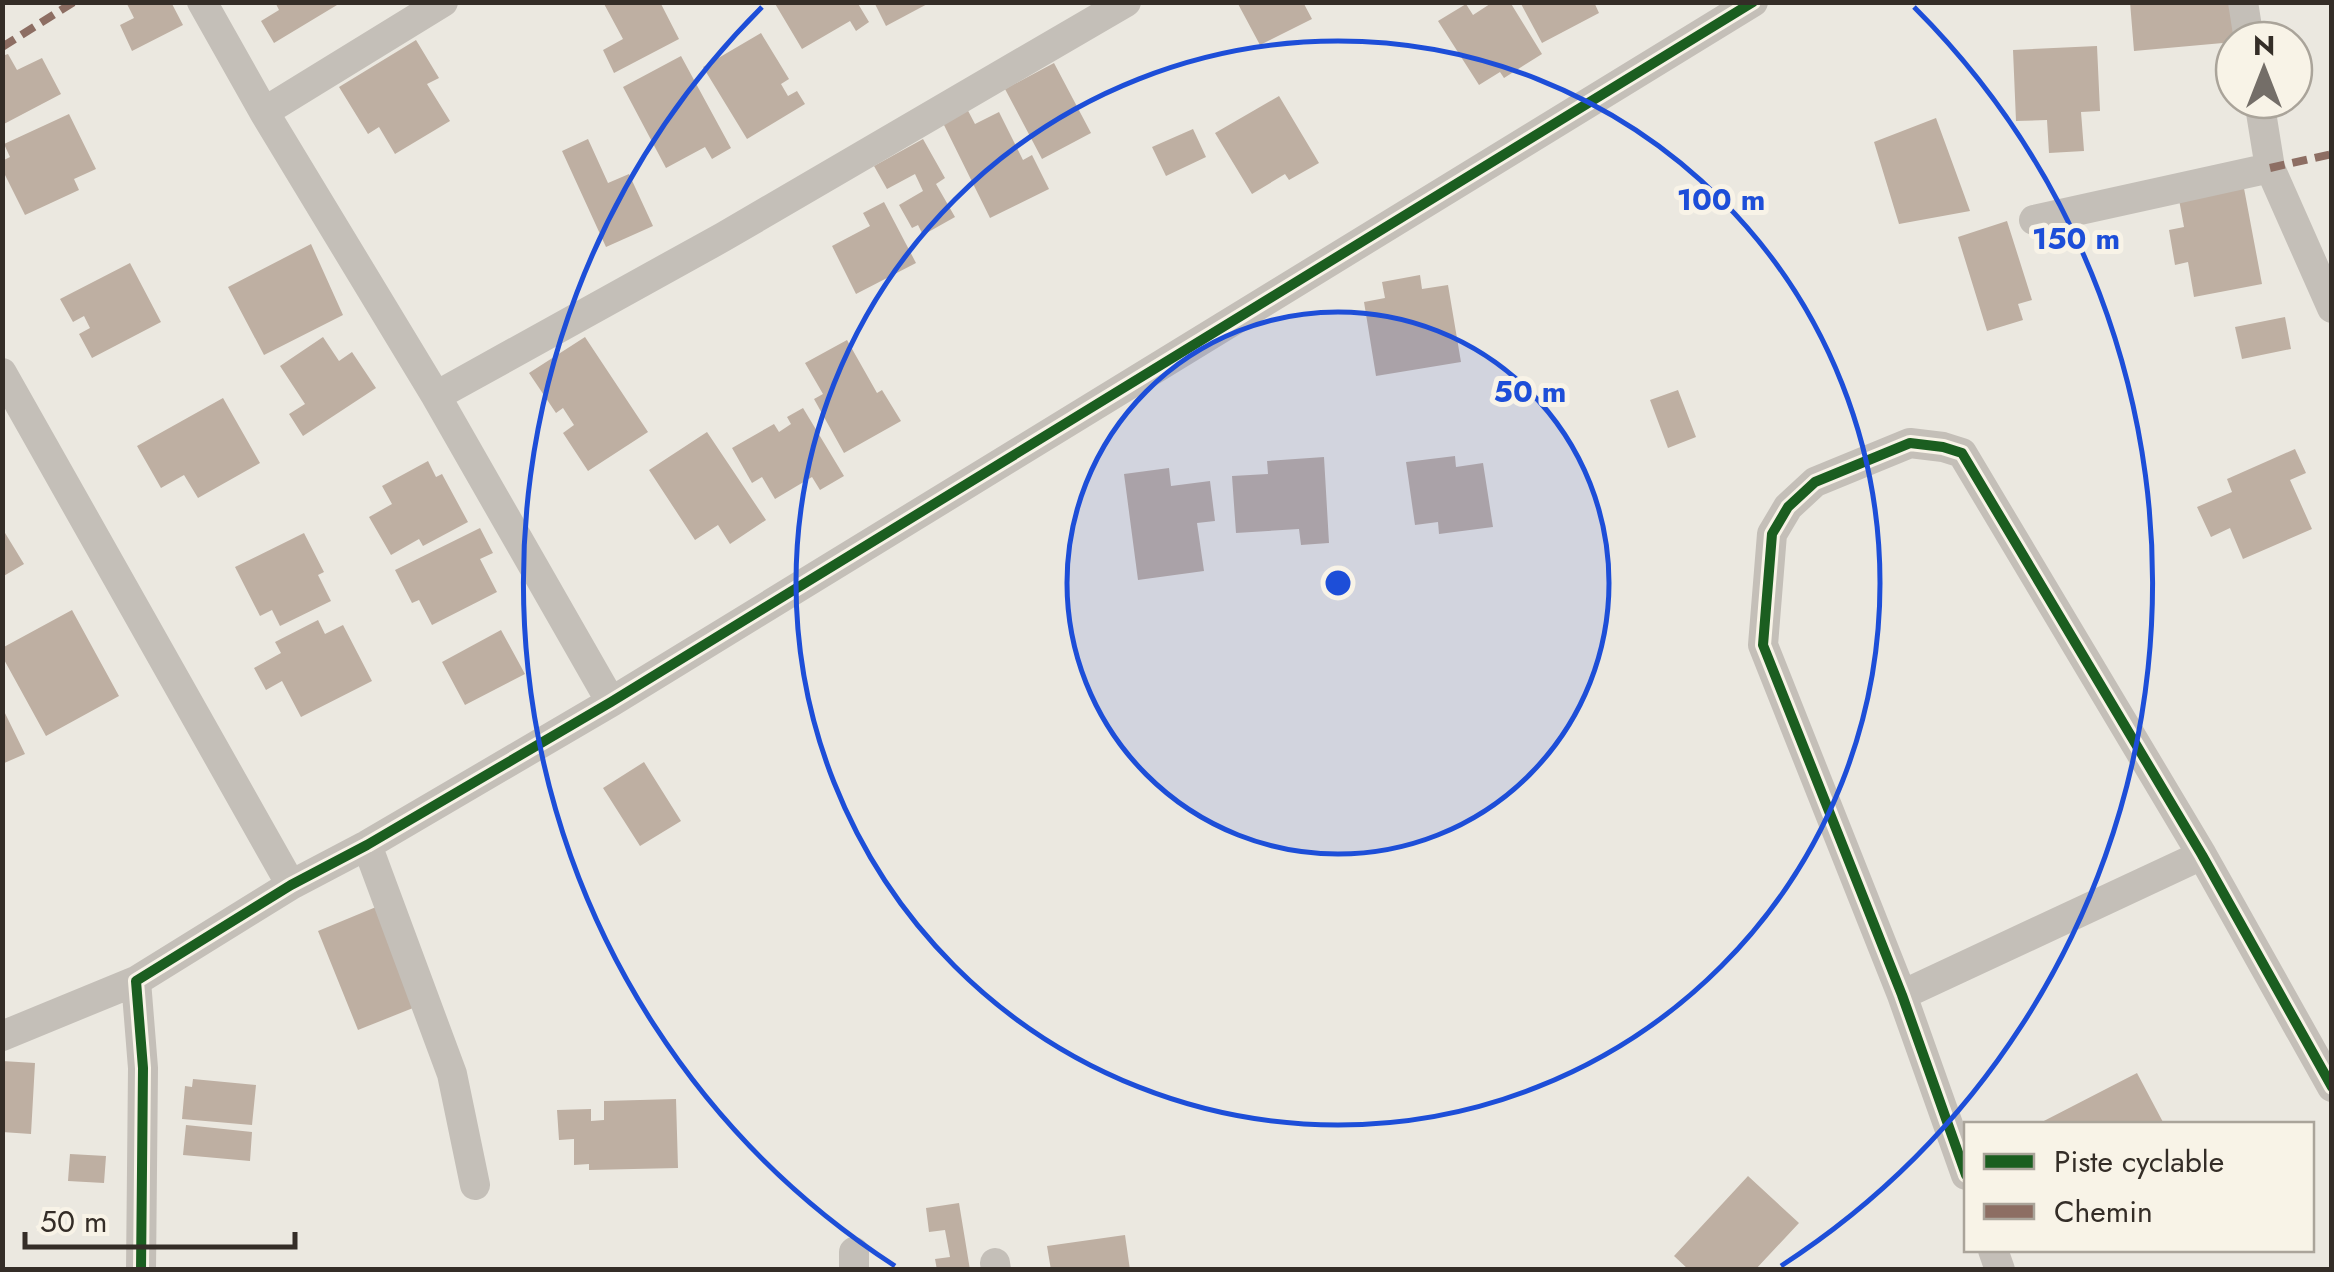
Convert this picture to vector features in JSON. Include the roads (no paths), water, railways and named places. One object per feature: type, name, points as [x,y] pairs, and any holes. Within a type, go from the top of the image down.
[{"type":"street","points":[[202,2],[612,702]]},
{"type":"street","points":[[264,112],[443,2]]},
{"type":"street","points":[[436,396],[1126,2]]},
{"type":"street","points":[[2,1036],[136,982],[291,885],[612,702],[1737,6]]},
{"type":"street","points":[[2262,120],[2270,168],[2332,308]]},
{"type":"street","points":[[2034,220],[2270,168]]},
{"type":"street","points":[[2,373],[291,885]]},
{"type":"street","points":[[1964,1168],[1902,994],[1763,645],[1772,534],[1788,507],[1815,482],[1910,443],[1962,453],[2202,855],[2332,1087]]},
{"type":"street","points":[[367,845],[452,1074],[475,1185]]},
{"type":"street","points":[[1902,994],[2202,855]]},
{"type":"street","points":[[136,982],[143,1068],[141,1270]]}]
